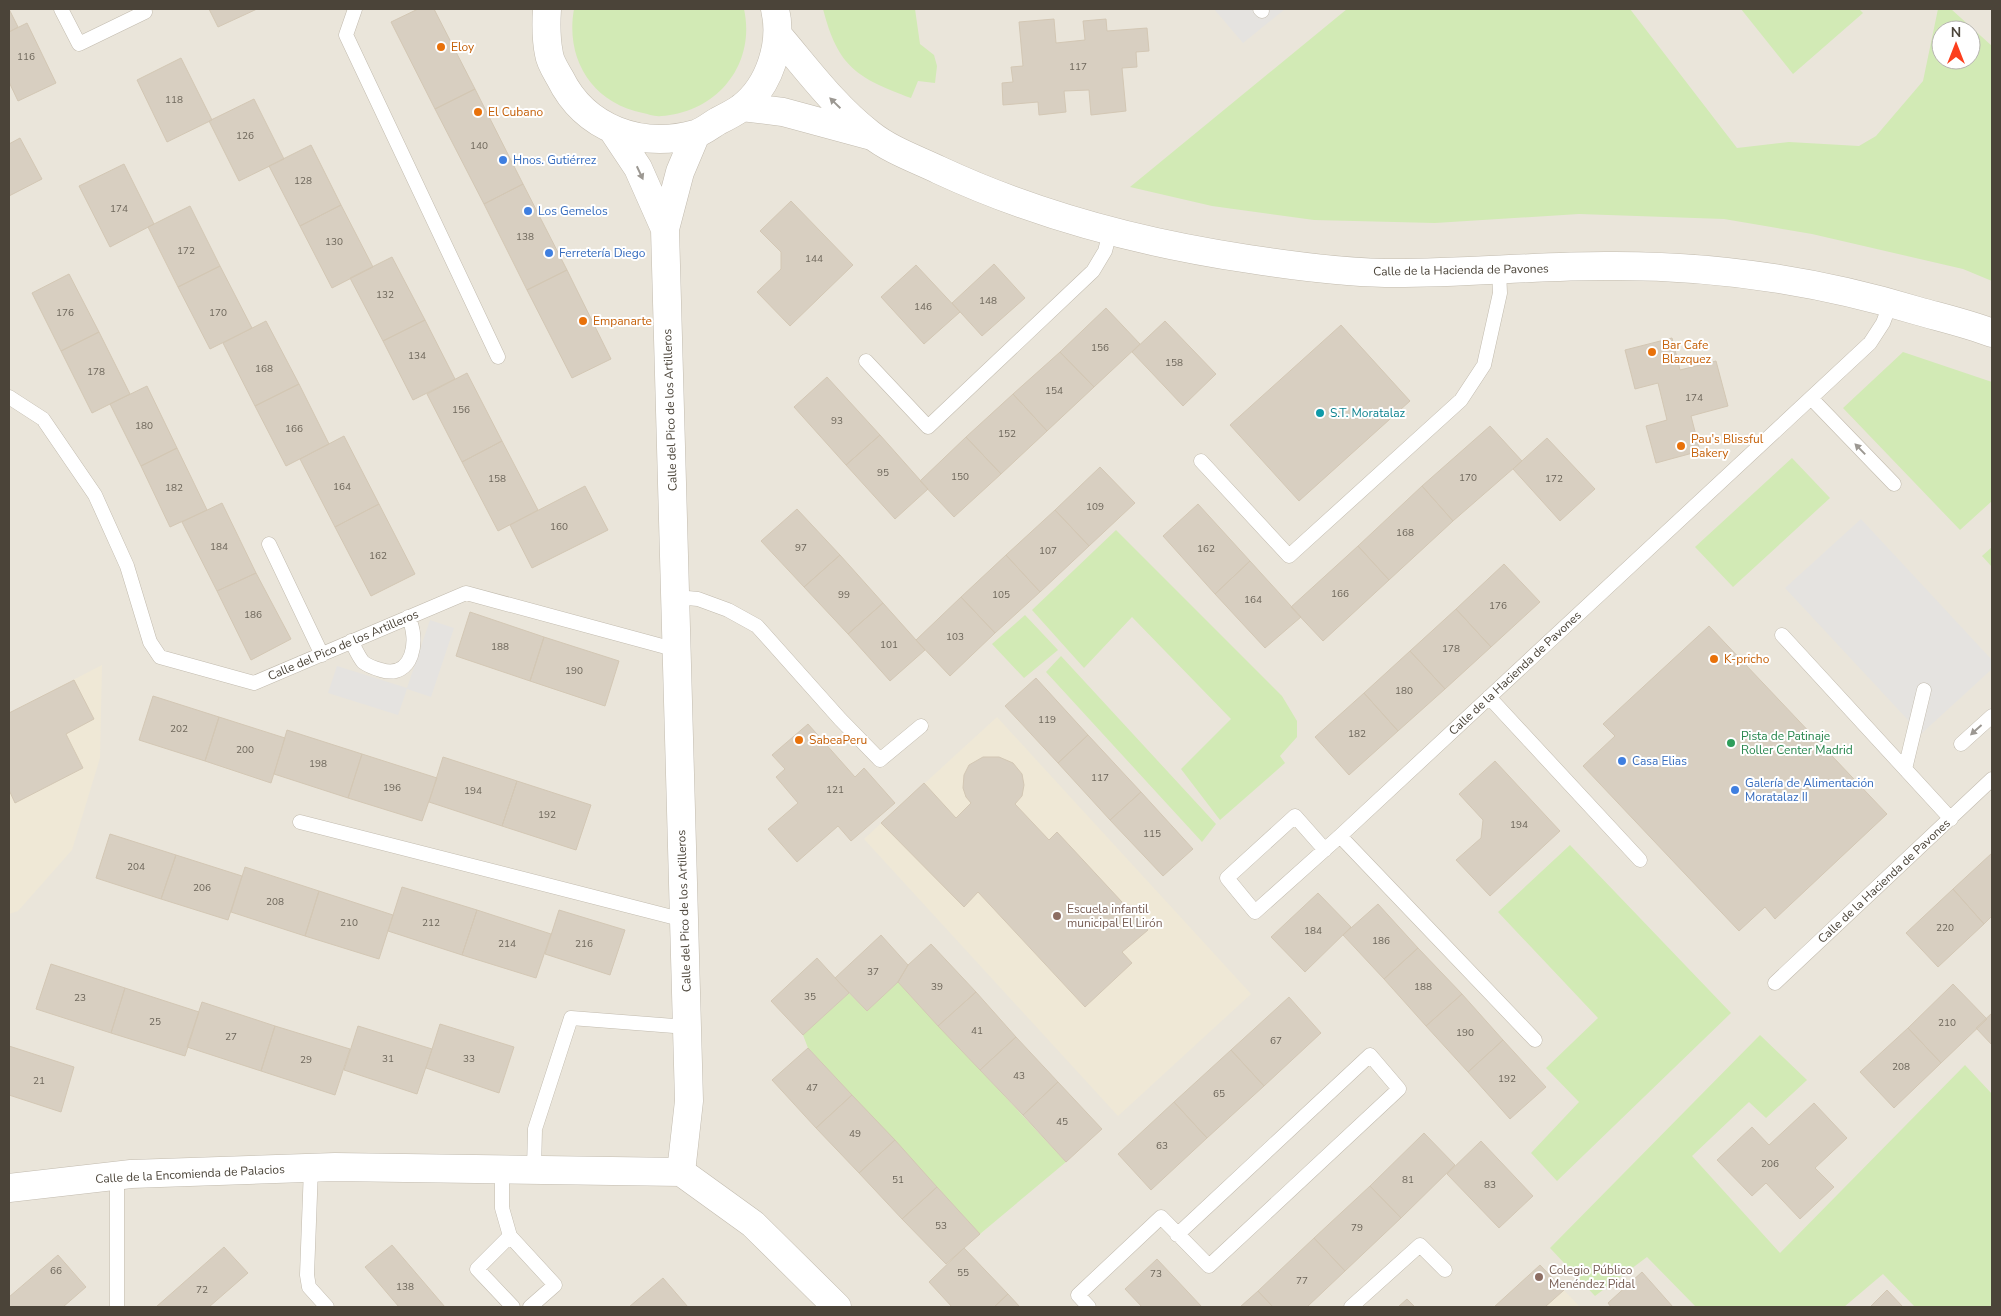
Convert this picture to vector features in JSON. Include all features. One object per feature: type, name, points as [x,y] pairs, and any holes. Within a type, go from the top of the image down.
[{"type":"street","points":[[541,16],[549,56],[568,94],[593,118],[614,132],[641,138],[660,139],[696,134],[742,107],[762,87],[773,62],[776,22]]},
{"type":"street","name":"Calle de la Hacienda de Pavones","points":[[776,22],[832,100],[871,136]]},
{"type":"street","name":"Calle de la Hacienda de Pavones","points":[[742,107],[783,112],[871,136],[980,188],[1073,222],[1181,249],[1296,266],[1383,273],[1606,266],[1713,269],[1791,279],[1890,302],[1992,334]]},
{"type":"street","name":"Calle del Pico de los Artilleros","points":[[614,132],[638,168],[665,230]]},
{"type":"street","name":"Calle del Pico de los Artilleros","points":[[681,1172],[689,1101],[665,230],[680,172],[696,134]]},
{"type":"street","name":"Calle de la Encomienda de Palacios","points":[[9,1188],[117,1176],[312,1168],[681,1172]]},
{"type":"street","points":[[681,1172],[753,1224],[836,1307]]},
{"type":"lane","points":[[61,9],[79,44],[145,12],[143,9]]},
{"type":"lane","points":[[355,9],[346,35],[498,357]]},
{"type":"lane","points":[[866,361],[928,427],[1093,271],[1105,252],[1110,232]]},
{"type":"lane","points":[[1201,461],[1288,556],[1461,400],[1484,365],[1500,293],[1500,270]]},
{"type":"lane","name":"Calle de la Hacienda de Pavones","points":[[1325,850],[1295,816],[1227,878],[1255,912],[1325,850],[1870,343],[1883,323],[1890,302]]},
{"type":"lane","name":"Calle del Pico de los Artilleros","points":[[9,396],[43,419],[95,495],[127,566],[150,642],[160,657],[254,683],[466,592],[677,650]]},
{"type":"lane","points":[[1811,398],[1894,484]]},
{"type":"lane","points":[[269,544],[322,655]]},
{"type":"lane","points":[[676,597],[698,599],[728,610],[758,626],[840,720],[880,760],[921,726]]},
{"type":"lane","points":[[351,641],[363,662],[371,667],[386,672],[398,670],[409,660],[415,642],[414,629],[408,617]]},
{"type":"lane","points":[[1782,635],[1951,819]]},
{"type":"lane","points":[[1905,769],[1924,690]]},
{"type":"lane","points":[[1490,697],[1640,860]]},
{"type":"lane","points":[[1961,744],[1992,716]]},
{"type":"lane","name":"Calle de la Hacienda de Pavones","points":[[1775,983],[1992,779]]},
{"type":"lane","points":[[300,822],[684,920]]},
{"type":"lane","points":[[1340,836],[1535,1040]]},
{"type":"lane","points":[[534,1169],[535,1129],[571,1018],[687,1027]]},
{"type":"lane","points":[[1089,1307],[1078,1295],[1161,1217],[1177,1235],[1209,1266],[1399,1089],[1370,1055],[1177,1235]]},
{"type":"lane","points":[[312,1168],[307,1274],[310,1287],[327,1307]]},
{"type":"lane","points":[[502,1169],[502,1208],[510,1236],[555,1285],[530,1307]]},
{"type":"lane","points":[[117,1176],[117,1307]]},
{"type":"lane","points":[[510,1236],[477,1269],[513,1307]]},
{"type":"lane","points":[[1351,1307],[1420,1245],[1445,1270]]},
{"type":"shaded area","points":[[9,9],[1992,9],[1992,1307],[9,1307]]},
{"type":"shaded area","points":[[1214,9],[1285,9],[1243,43]]},
{"type":"shaded area","points":[[1861,519],[1992,660],[1992,669],[1921,734],[1785,588]]},
{"type":"shaded area","points":[[430,620],[454,628],[431,697],[407,689],[398,715],[328,693],[337,666],[407,688]]},
{"type":"shaded area","points":[[102,665],[100,758],[72,850],[18,911],[9,914],[9,713]]},
{"type":"shaded area","name":"Escuela infantil municipal El Lirón","points":[[997,717],[1251,994],[1118,1116],[864,839]]},
{"type":"shaded area","name":"Colegio Público Menéndez Pidal","points":[[1540,1265],[1580,1307],[1494,1307]]},
{"type":"green space","points":[[574,9],[744,9],[746,29],[744,48],[738,66],[728,82],[715,95],[700,105],[681,113],[656,116],[625,108],[609,100],[596,89],[586,76],[578,61],[574,45],[572,27]]},
{"type":"green space","points":[[823,9],[915,9],[920,44],[934,55],[937,66],[935,83],[918,81],[911,98],[892,91],[863,76],[852,68],[835,45]]},
{"type":"green space","points":[[1347,9],[1630,9],[1737,148],[1789,142],[1859,146],[1876,136],[1923,81],[1931,43],[1931,70],[1981,70],[1981,36],[1992,46],[1992,281],[1963,269],[1812,234],[1724,219],[1579,214],[1435,223],[1314,220],[1212,206],[1130,187]]},
{"type":"green space","points":[[1741,9],[1859,9],[1863,13],[1793,74]]},
{"type":"green space","points":[[1938,9],[1951,9],[1963,20],[1936,20]]},
{"type":"green space","points":[[1903,352],[1992,382],[1992,501],[1960,530],[1843,408]]},
{"type":"green space","points":[[1792,458],[1830,498],[1733,587],[1695,547]]},
{"type":"green space","points":[[1116,530],[1282,696],[1297,721],[1297,737],[1280,756],[1285,763],[1220,820],[1181,769],[1231,719],[1132,617],[1084,668],[1032,610]]},
{"type":"green space","points":[[1992,547],[1992,567],[1982,556]]},
{"type":"green space","points":[[1025,615],[1058,650],[1024,678],[992,644]]},
{"type":"green space","points":[[1061,656],[1216,824],[1202,842],[1046,672]]},
{"type":"green space","points":[[1570,845],[1731,1013],[1557,1181],[1531,1153],[1579,1102],[1546,1068],[1598,1018],[1498,912]]},
{"type":"green space","points":[[898,982],[1066,1162],[980,1234],[808,1048],[803,1035],[849,993],[867,1011]]},
{"type":"green space","points":[[1760,1035],[1807,1080],[1766,1118],[1749,1102],[1692,1156],[1780,1253],[1965,1065],[1992,1094],[1992,1307],[1915,1307],[1883,1274],[1844,1307],[1696,1307],[1647,1257],[1595,1296],[1550,1248]]},
{"type":"building","points":[[9,9],[18,27],[9,32]]},
{"type":"building","points":[[209,9],[257,9],[218,27]]},
{"type":"building","points":[[418,9],[434,9],[475,89],[435,109],[391,22]]},
{"type":"building","points":[[1054,19],[1056,43],[1085,40],[1083,21],[1106,19],[1107,31],[1147,28],[1149,51],[1136,52],[1137,67],[1122,68],[1126,111],[1091,115],[1089,90],[1064,91],[1066,112],[1039,115],[1038,102],[1003,105],[1002,83],[1013,82],[1011,67],[1023,66],[1019,22]]},
{"type":"building","points":[[27,23],[56,83],[18,101],[9,82],[9,32]]},
{"type":"building","points":[[181,58],[212,120],[167,142],[137,80]]},
{"type":"building","points":[[475,89],[523,184],[484,204],[435,109]]},
{"type":"building","points":[[254,99],[284,159],[239,181],[209,121]]},
{"type":"building","points":[[20,138],[42,179],[9,196],[9,144]]},
{"type":"building","points":[[311,145],[341,205],[300,226],[269,166]]},
{"type":"building","points":[[124,164],[154,224],[110,247],[79,186]]},
{"type":"building","points":[[523,184],[567,270],[527,290],[484,204]]},
{"type":"building","points":[[791,201],[853,265],[790,326],[757,292],[781,269],[781,252],[760,231]]},
{"type":"building","points":[[341,205],[373,267],[332,288],[300,226]]},
{"type":"building","points":[[190,206],[220,266],[178,287],[148,227]]},
{"type":"building","points":[[392,257],[425,320],[383,341],[350,278]]},
{"type":"building","points":[[994,264],[1025,298],[982,336],[952,303]]},
{"type":"building","points":[[916,265],[960,312],[924,344],[881,297]]},
{"type":"building","points":[[220,266],[252,328],[210,349],[178,287]]},
{"type":"building","points":[[567,270],[611,359],[572,378],[527,290]]},
{"type":"building","points":[[69,274],[99,332],[61,351],[32,293]]},
{"type":"building","points":[[1106,308],[1140,344],[1094,387],[1060,352]]},
{"type":"building","points":[[425,320],[455,379],[413,400],[383,341]]},
{"type":"building","points":[[266,321],[299,384],[255,406],[223,343]]},
{"type":"building","points":[[1165,321],[1216,374],[1183,406],[1132,352]]},
{"type":"building","name":"S.T. Moratalaz","points":[[1341,325],[1410,401],[1299,501],[1230,425]]},
{"type":"building","points":[[99,332],[130,394],[92,413],[61,351]]},
{"type":"building","points":[[1672,338],[1680,370],[1716,361],[1728,406],[1691,416],[1700,451],[1656,463],[1646,426],[1667,420],[1658,383],[1635,389],[1625,350]]},
{"type":"building","points":[[1060,352],[1094,387],[1047,431],[1013,394]]},
{"type":"building","points":[[467,373],[502,441],[462,462],[427,394]]},
{"type":"building","points":[[827,377],[880,435],[846,465],[794,407]]},
{"type":"building","points":[[299,384],[329,444],[286,466],[255,406]]},
{"type":"building","points":[[147,386],[177,448],[141,466],[110,404]]},
{"type":"building","points":[[1013,394],[1047,431],[1001,474],[966,437]]},
{"type":"building","points":[[1490,426],[1522,461],[1453,521],[1422,486]]},
{"type":"building","points":[[880,435],[928,489],[895,519],[846,465]]},
{"type":"building","points":[[344,436],[379,504],[335,527],[300,459]]},
{"type":"building","points":[[966,437],[1001,474],[954,517],[920,481]]},
{"type":"building","points":[[1547,438],[1595,489],[1560,521],[1513,469]]},
{"type":"building","points":[[502,441],[538,510],[498,531],[462,462]]},
{"type":"building","points":[[177,448],[207,510],[170,527],[141,466]]},
{"type":"building","points":[[1100,467],[1135,503],[1089,546],[1055,510]]},
{"type":"building","points":[[585,486],[608,530],[532,568],[510,525]]},
{"type":"building","points":[[1422,486],[1453,521],[1389,580],[1358,546]]},
{"type":"building","points":[[222,503],[256,573],[217,591],[182,522]]},
{"type":"building","points":[[379,504],[415,574],[371,596],[335,527]]},
{"type":"building","points":[[1198,504],[1250,561],[1215,594],[1163,536]]},
{"type":"building","points":[[797,509],[840,555],[804,587],[761,541]]},
{"type":"building","points":[[1055,510],[1089,546],[1040,592],[1006,555]]},
{"type":"building","points":[[1358,546],[1389,580],[1323,641],[1291,607]]},
{"type":"building","points":[[840,555],[883,603],[848,634],[804,587]]},
{"type":"building","points":[[1006,555],[1040,592],[995,633],[961,597]]},
{"type":"building","points":[[1250,561],[1301,617],[1265,648],[1215,594]]},
{"type":"building","points":[[1504,564],[1540,602],[1491,647],[1456,609]]},
{"type":"building","points":[[256,573],[291,639],[251,660],[217,591]]},
{"type":"building","points":[[961,597],[995,633],[950,676],[916,640]]},
{"type":"building","points":[[883,603],[925,650],[890,681],[848,634]]},
{"type":"building","points":[[1456,609],[1491,647],[1445,689],[1410,651]]},
{"type":"building","points":[[470,612],[544,637],[530,681],[456,656]]},
{"type":"building","name":"Galería de Alimentación Moratalaz II","points":[[1709,626],[1887,814],[1775,919],[1765,907],[1739,931],[1583,766],[1615,736],[1603,724]]},
{"type":"building","points":[[544,637],[619,661],[605,706],[530,681]]},
{"type":"building","points":[[1410,651],[1445,689],[1398,731],[1364,693]]},
{"type":"building","points":[[1036,678],[1088,735],[1058,763],[1005,706]]},
{"type":"building","points":[[74,680],[94,719],[66,734],[83,768],[15,803],[9,790],[9,713]]},
{"type":"building","points":[[1364,693],[1398,731],[1349,775],[1315,737]]},
{"type":"building","points":[[153,696],[219,717],[205,761],[139,740]]},
{"type":"building","points":[[219,717],[285,738],[271,783],[205,761]]},
{"type":"building","points":[[808,724],[855,777],[864,768],[895,803],[851,841],[838,826],[797,862],[768,829],[798,803],[776,777],[785,769],[772,755]]},
{"type":"building","points":[[287,730],[362,754],[348,798],[274,774]]},
{"type":"building","points":[[1088,735],[1141,792],[1110,820],[1058,763]]},
{"type":"building","points":[[362,754],[437,778],[422,821],[348,798]]},
{"type":"building","points":[[443,757],[517,781],[502,826],[429,802]]},
{"type":"building","points":[[983,757],[999,757],[1013,763],[1022,774],[1024,785],[1022,796],[1015,804],[1049,840],[1057,832],[1148,930],[1122,952],[1132,963],[1085,1007],[978,892],[964,907],[881,823],[924,783],[956,818],[971,803],[966,797],[963,788],[964,775],[969,765]]},
{"type":"building","points":[[1495,761],[1560,831],[1490,896],[1456,860],[1481,838],[1483,820],[1459,794]]},
{"type":"building","points":[[517,781],[591,805],[576,850],[502,826]]},
{"type":"building","points":[[1141,792],[1193,849],[1163,876],[1110,820]]},
{"type":"building","points":[[110,834],[176,855],[161,899],[96,878]]},
{"type":"building","points":[[1992,853],[1992,916],[1984,924],[1953,889]]},
{"type":"building","points":[[176,855],[242,876],[228,920],[161,899]]},
{"type":"building","points":[[245,867],[319,891],[305,936],[231,912]]},
{"type":"building","points":[[402,887],[477,910],[462,955],[388,931]]},
{"type":"building","points":[[1953,889],[1984,924],[1938,967],[1906,933]]},
{"type":"building","points":[[319,891],[393,915],[379,959],[305,936]]},
{"type":"building","points":[[1318,893],[1351,927],[1305,972],[1271,937]]},
{"type":"building","points":[[1378,904],[1418,948],[1384,979],[1343,935]]},
{"type":"building","points":[[477,910],[551,934],[536,978],[462,955]]},
{"type":"building","points":[[559,910],[625,930],[610,975],[545,954]]},
{"type":"building","points":[[881,935],[908,965],[898,982],[867,1011],[835,978]]},
{"type":"building","points":[[931,944],[976,992],[938,1026],[898,982],[908,965]]},
{"type":"building","points":[[1418,948],[1462,994],[1426,1026],[1384,979]]},
{"type":"building","points":[[817,958],[849,993],[803,1035],[771,1001]]},
{"type":"building","points":[[51,964],[125,988],[111,1033],[36,1009]]},
{"type":"building","points":[[1953,984],[1987,1019],[1941,1063],[1908,1028]]},
{"type":"building","points":[[125,988],[199,1012],[185,1056],[111,1033]]},
{"type":"building","points":[[976,992],[1016,1037],[980,1070],[938,1026]]},
{"type":"building","points":[[1462,994],[1503,1040],[1468,1072],[1426,1026]]},
{"type":"building","points":[[1289,997],[1321,1033],[1264,1086],[1231,1050]]},
{"type":"building","points":[[202,1002],[275,1026],[261,1071],[187,1047]]},
{"type":"building","points":[[1992,1013],[1992,1045],[1976,1028]]},
{"type":"building","points":[[440,1024],[514,1047],[499,1093],[426,1068]]},
{"type":"building","points":[[275,1026],[350,1049],[335,1095],[261,1071]]},
{"type":"building","points":[[358,1026],[432,1049],[417,1094],[344,1070]]},
{"type":"building","points":[[1908,1028],[1941,1063],[1894,1108],[1860,1072]]},
{"type":"building","points":[[1016,1037],[1058,1082],[1023,1115],[980,1070]]},
{"type":"building","points":[[1503,1040],[1546,1087],[1510,1119],[1468,1072]]},
{"type":"building","points":[[9,1046],[74,1067],[61,1112],[9,1095]]},
{"type":"building","points":[[808,1048],[852,1095],[816,1128],[772,1080]]},
{"type":"building","points":[[1231,1050],[1264,1086],[1207,1138],[1174,1102]]},
{"type":"building","points":[[1058,1082],[1102,1129],[1066,1162],[1023,1115]]},
{"type":"building","points":[[852,1095],[895,1140],[859,1173],[816,1128]]},
{"type":"building","points":[[1174,1102],[1207,1138],[1151,1190],[1118,1154]]},
{"type":"building","points":[[1814,1103],[1847,1138],[1815,1168],[1834,1187],[1800,1219],[1766,1183],[1752,1196],[1717,1160],[1752,1127],[1769,1145]]},
{"type":"building","points":[[1424,1133],[1455,1165],[1401,1218],[1370,1186]]},
{"type":"building","points":[[895,1140],[937,1187],[902,1219],[859,1173]]},
{"type":"building","points":[[1481,1141],[1533,1196],[1499,1228],[1447,1174]]},
{"type":"building","points":[[1370,1186],[1401,1218],[1345,1271],[1314,1238]]},
{"type":"building","points":[[937,1187],[980,1234],[946,1264],[902,1219]]},
{"type":"building","points":[[1314,1238],[1345,1271],[1307,1307],[1273,1307],[1258,1291]]},
{"type":"building","points":[[392,1245],[445,1307],[399,1307],[365,1267]]},
{"type":"building","points":[[224,1247],[248,1273],[209,1307],[156,1307]]},
{"type":"building","points":[[964,1248],[1008,1294],[994,1307],[952,1307],[929,1282]]},
{"type":"building","points":[[58,1255],[86,1287],[63,1307],[9,1307],[9,1297]]},
{"type":"building","points":[[1157,1259],[1202,1307],[1142,1307],[1125,1289]]},
{"type":"building","name":"Colegio Público Menéndez Pidal","points":[[1540,1265],[1564,1290],[1545,1307],[1494,1307]]},
{"type":"building","points":[[1642,1272],[1673,1307],[1611,1307],[1608,1303]]},
{"type":"building","points":[[663,1278],[688,1307],[629,1307]]},
{"type":"building","points":[[1887,1290],[1903,1307],[1870,1307]]},
{"type":"building","points":[[1258,1291],[1273,1307],[1240,1307]]},
{"type":"building","points":[[1008,1294],[1020,1307],[994,1307]]},
{"type":"building","points":[[1407,1299],[1415,1307],[1398,1307]]},
{"type":"place","name":"Eloy","points":[[441,47]]},
{"type":"place","name":"El Cubano","points":[[478,112]]},
{"type":"place","name":"Hnos. Gutiérrez","points":[[503,160]]},
{"type":"place","name":"Los Gemelos","points":[[528,211]]},
{"type":"place","name":"Ferretería Diego","points":[[549,253]]},
{"type":"place","name":"Empanarte","points":[[583,321]]},
{"type":"place","name":"Bar Cafe Blazquez","points":[[1652,352]]},
{"type":"place","name":"S.T. Moratalaz","points":[[1320,413]]},
{"type":"place","name":"Pau's Blissful Bakery","points":[[1681,446]]},
{"type":"place","name":"K-pricho","points":[[1714,659]]},
{"type":"place","name":"SabeaPeru","points":[[799,740]]},
{"type":"place","name":"Pista de Patinaje Roller Center Madrid","points":[[1731,743]]},
{"type":"place","name":"Casa Elias","points":[[1622,761]]},
{"type":"place","name":"Galería de Alimentación Moratalaz II","points":[[1735,790]]},
{"type":"place","name":"Escuela infantil municipal El Lirón","points":[[1057,916]]},
{"type":"place","name":"Colegio Público Menéndez Pidal","points":[[1539,1277]]}]
